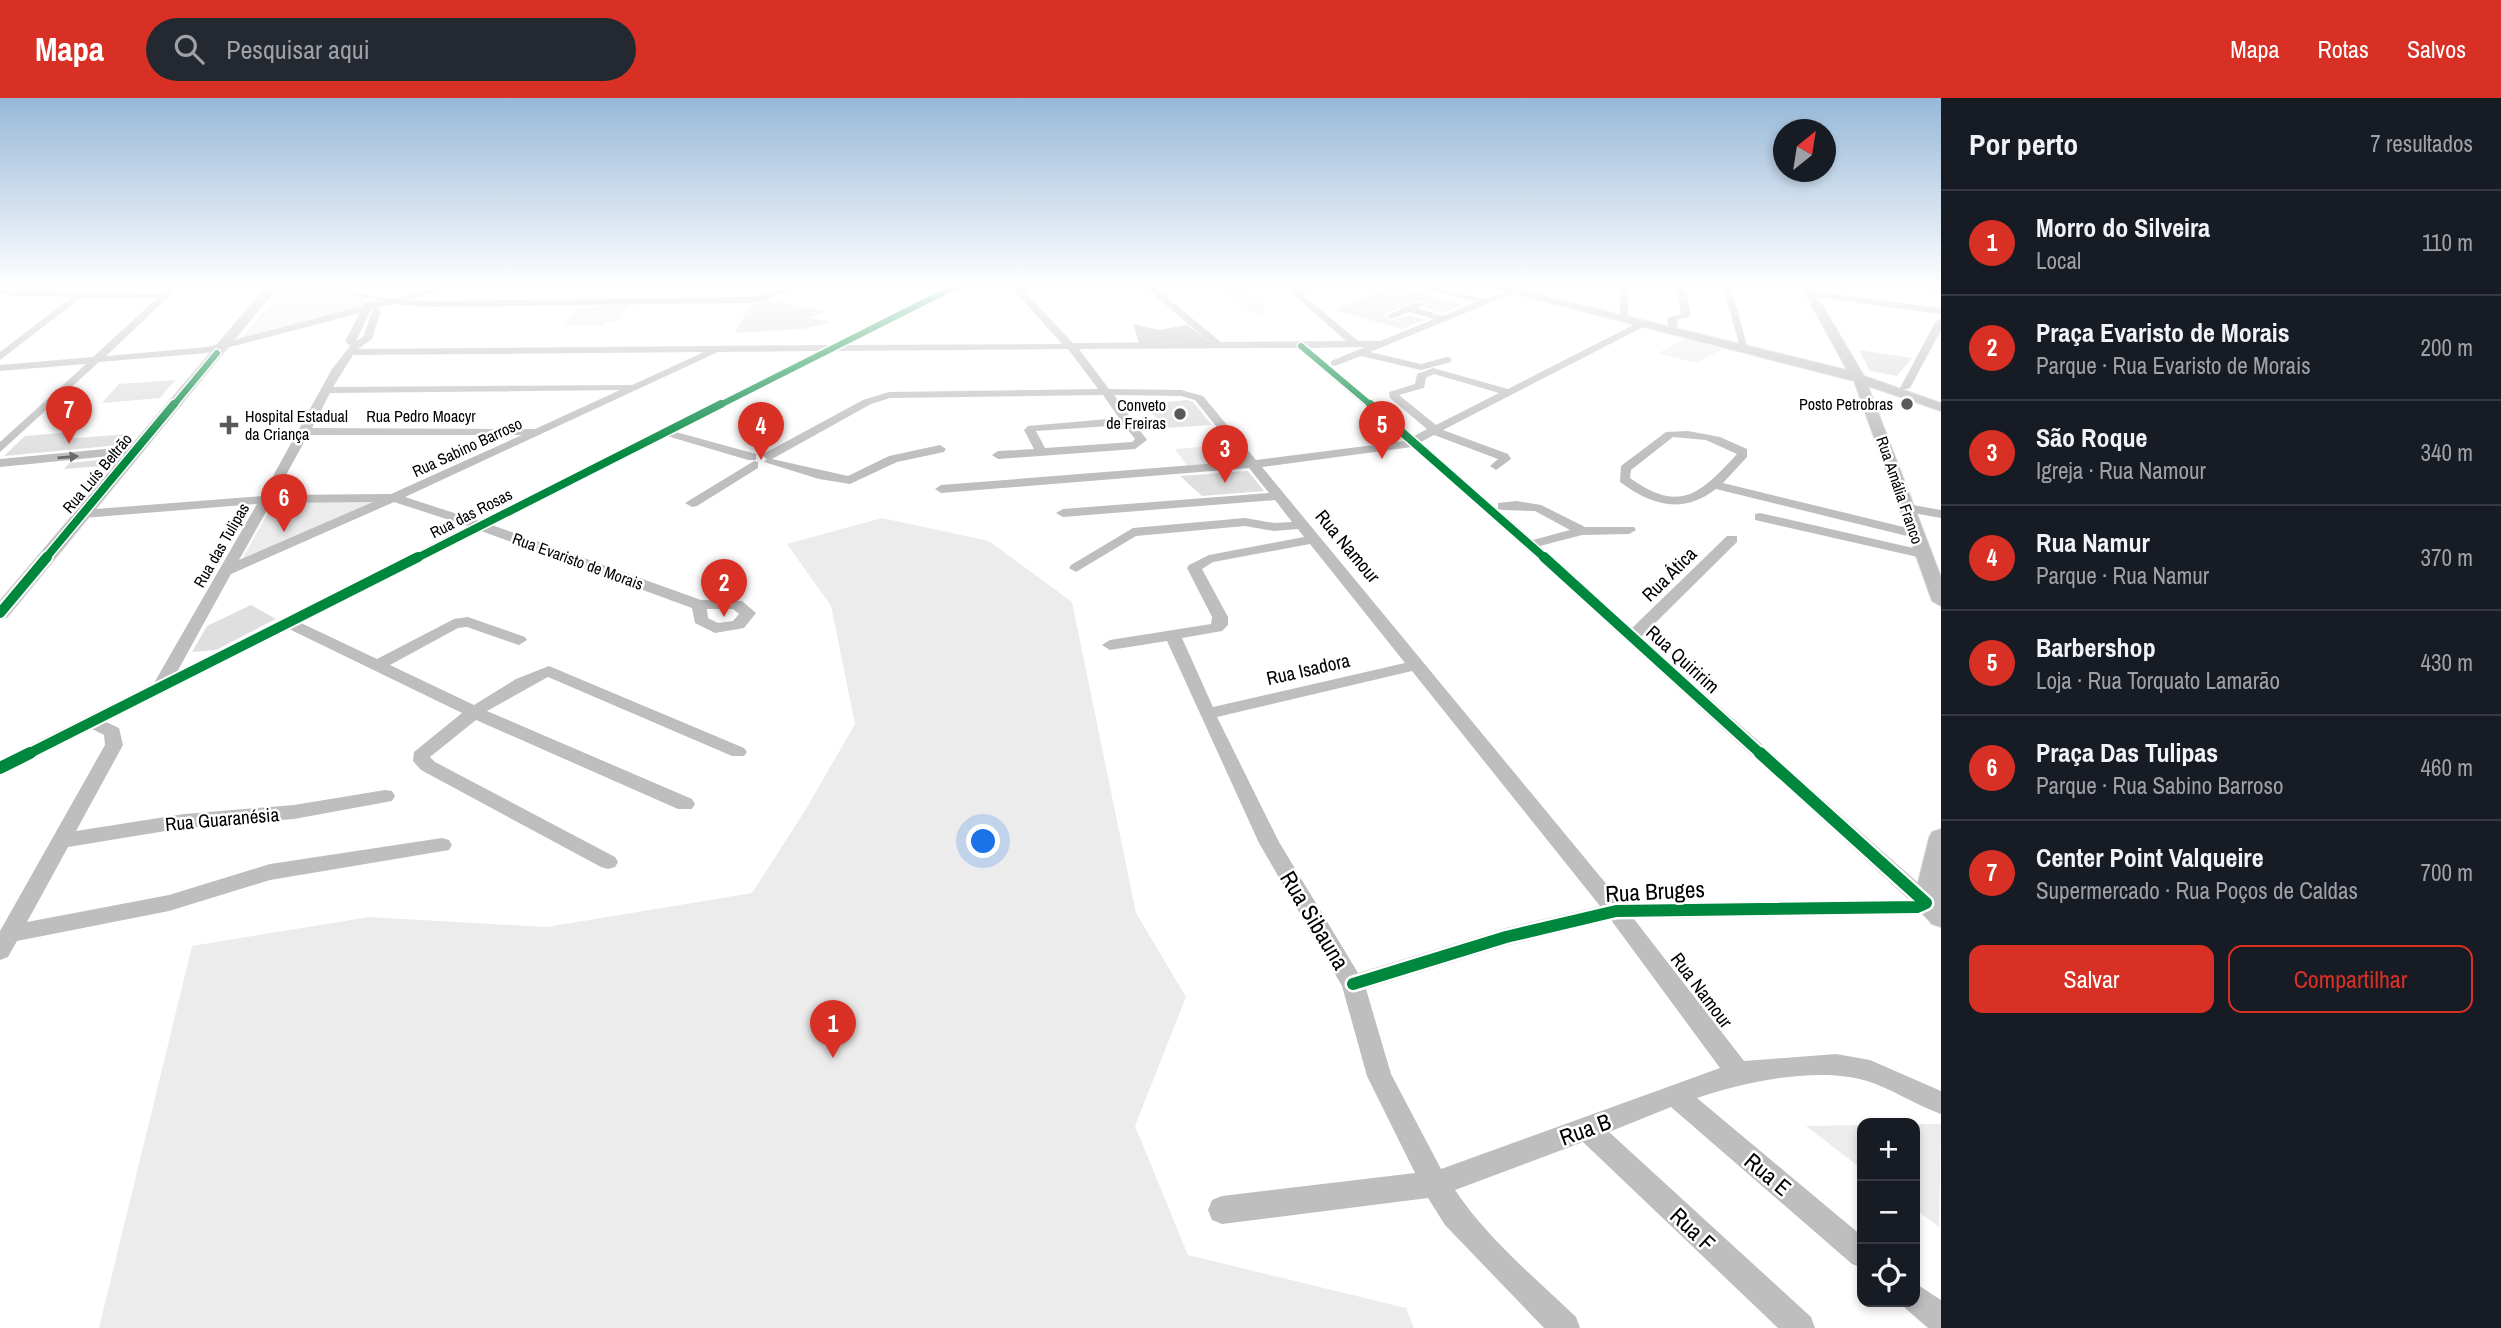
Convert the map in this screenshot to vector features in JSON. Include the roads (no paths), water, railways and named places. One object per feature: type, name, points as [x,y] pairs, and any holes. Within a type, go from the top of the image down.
[{"type":"main road","name":"Rua Luís Beltrão","points":[[0,613],[225,343]]},
{"type":"main road","points":[[1734,343],[1855,371]]},
{"type":"main road","name":"Rua Amália Franco","points":[[1839,343],[1865,394],[1941,601]]},
{"type":"main road","points":[[1744,344],[1855,371],[1941,407]]},
{"type":"main road","points":[[1865,394],[1903,390],[1941,400]]},
{"type":"main road","points":[[1933,910],[1933,883],[1941,838]]},
{"type":"street","points":[[0,357],[18,343]]},
{"type":"street","points":[[0,448],[113,343]]},
{"type":"street","points":[[0,368],[220,350],[245,343]]},
{"type":"street","name":"Rua das Tulipas","points":[[160,688],[325,390],[353,349],[351,343]]},
{"type":"street","name":"Rua das Rosas","points":[[0,768],[840,343]]},
{"type":"street","points":[[878,343],[884,348]]},
{"type":"street","points":[[998,456],[1139,443],[1141,440],[1125,421],[1108,392],[1068,343]]},
{"type":"street","points":[[1216,343],[1219,346]]},
{"type":"street","points":[[1353,343],[1359,349]]},
{"type":"street","points":[[1335,363],[1359,349],[1386,343]]},
{"type":"street","points":[[941,489],[1255,464],[1362,452],[1415,442],[1604,343]]},
{"type":"street","points":[[1903,390],[1929,343]]},
{"type":"street","points":[[353,349],[1301,345],[1359,349],[1421,367],[1447,360]]},
{"type":"street","name":"Rua Quiririm","points":[[1301,345],[1415,442],[1633,636],[1933,910]]},
{"type":"street","points":[[782,348],[795,354],[804,363]]},
{"type":"street","name":"Rua Sabino Barroso","points":[[227,571],[719,349]]},
{"type":"street","points":[[1496,466],[1504,457],[1434,430],[1394,396],[1394,392],[1420,386],[1421,376],[1433,371],[1508,392]]},
{"type":"street","points":[[325,390],[635,387]]},
{"type":"street","name":"Rua Namour","points":[[770,459],[867,402],[890,395],[1108,392],[1195,396],[1255,464],[1616,911],[1738,1073]]},
{"type":"street","points":[[1041,451],[1030,430],[1032,428],[1125,421]]},
{"type":"street","name":"Rua Pedro Moacyr","points":[[304,432],[538,431]]},
{"type":"street","points":[[664,432],[753,461],[770,459],[823,476],[849,480],[894,459],[940,449]]},
{"type":"street","points":[[1717,485],[1743,452],[1728,444],[1686,434],[1670,434],[1664,437],[1625,469],[1624,474],[1632,486],[1649,495],[1680,502],[1696,498],[1717,485],[1915,534]]},
{"type":"street","points":[[0,463],[136,450]]},
{"type":"street","points":[[692,503],[753,461]]},
{"type":"street","points":[[1063,513],[1280,496]]},
{"type":"street","name":"Rua Evaristo de Morais","points":[[83,514],[267,499],[393,498],[481,526],[699,605]]},
{"type":"street","points":[[1503,506],[1540,506],[1582,531]]},
{"type":"street","points":[[1907,508],[1941,514]]},
{"type":"street","points":[[1760,517],[1922,554]]},
{"type":"street","points":[[1076,568],[1133,532],[1245,522],[1274,527],[1303,525]]},
{"type":"street","points":[[1530,545],[1582,531],[1629,530]]},
{"type":"street","points":[[1110,646],[1220,625],[1220,617],[1194,568],[1196,565],[1209,559],[1316,539]]},
{"type":"street","name":"Rua Ática","points":[[1633,636],[1732,539]]},
{"type":"street","points":[[378,665],[454,624],[468,622],[519,640]]},
{"type":"street","points":[[289,623],[476,713],[685,804]]},
{"type":"street","name":"Rua Sibauna","points":[[1173,636],[1269,843],[1353,984],[1379,1076],[1435,1184],[1455,1214],[1495,1259],[1565,1328]]},
{"type":"street","points":[[179,654],[221,657]]},
{"type":"street","name":"Rua Isadora","points":[[1207,714],[1418,665]]},
{"type":"street","points":[[607,862],[422,761],[421,756],[425,750],[476,713],[536,674],[548,671],[738,752]]},
{"type":"street","points":[[5,943],[114,745],[113,732],[92,722]]},
{"type":"street","name":"Rua Guaranésia","points":[[59,841],[184,821],[267,816],[385,796]]},
{"type":"street","points":[[5,943],[169,903],[270,872],[442,845]]},
{"type":"street","name":"Rua Bruges","points":[[1353,984],[1506,937],[1616,911],[1917,907],[1933,910]]},
{"type":"street","name":"Rua B","points":[[1223,1210],[1435,1184],[1674,1094],[1738,1073],[1836,1065],[1870,1071],[1941,1103]]},
{"type":"street","name":"Rua E","points":[[1674,1094],[1857,1250]]},
{"type":"street","name":"Rua F","points":[[1587,1129],[1800,1328]]},
{"type":"street","points":[[1920,1302],[1941,1319]]},
{"type":"place","name":"Posto Petrobras","points":[[1907,404]]},
{"type":"place","name":"Conveto de Freiras","points":[[1180,414]]},
{"type":"place","name":"Hospital Estadual da Criança","points":[[229,425]]},
{"type":"place","name":"Center Point Valqueire","points":[[69,444]]},
{"type":"place","name":"Barbershop","points":[[1382,459]]},
{"type":"place","name":"Rua Namur","points":[[761,460]]},
{"type":"place","name":"São Roque","points":[[1225,483]]},
{"type":"place","name":"Praça Das Tulipas","points":[[284,532]]},
{"type":"place","name":"Praça Evaristo de Morais","points":[[724,617]]},
{"type":"place","name":"Morro do Silveira","points":[[833,1058]]}]
